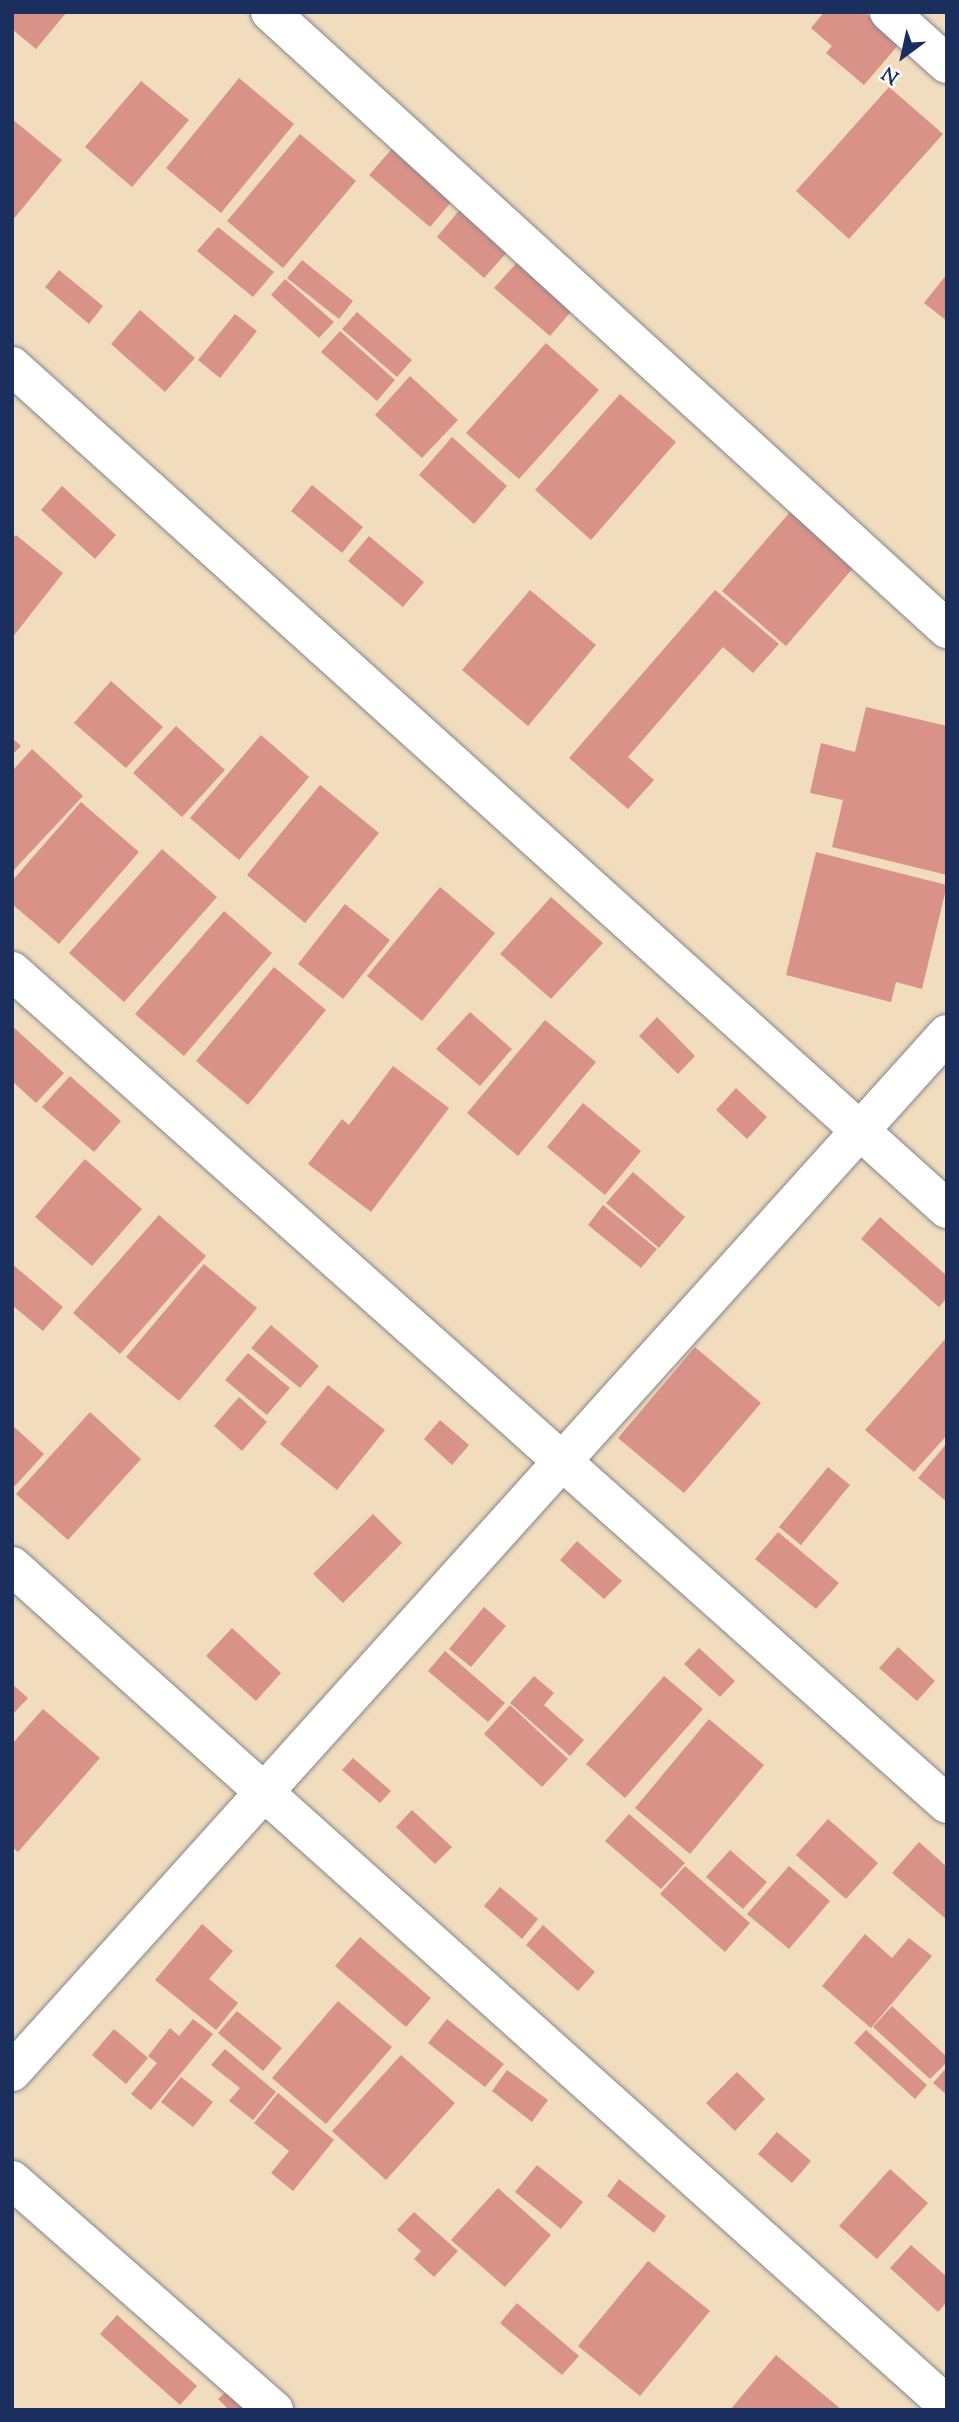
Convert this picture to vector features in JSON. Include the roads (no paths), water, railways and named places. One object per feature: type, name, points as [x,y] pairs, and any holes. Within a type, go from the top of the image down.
[{"type":"street","points":[[270,12],[947,629]]},
{"type":"street","points":[[889,12],[947,64]]},
{"type":"street","points":[[12,366],[947,1209]]},
{"type":"street","points":[[12,971],[947,1804]]},
{"type":"street","points":[[12,2072],[947,1034]]},
{"type":"street","points":[[12,1566],[947,2405]]},
{"type":"street","points":[[12,2180],[274,2410]]}]
